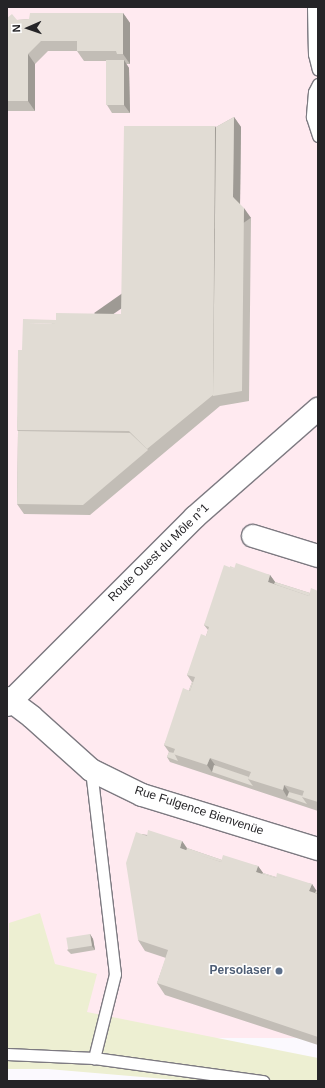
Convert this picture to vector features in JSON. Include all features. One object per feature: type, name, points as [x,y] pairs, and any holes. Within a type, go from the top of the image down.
[{"type":"street","name":"Route Ouest du Môle n°1","points":[[8,702],[195,517],[318,409]]},
{"type":"street","points":[[253,536],[318,556]]},
{"type":"street","name":"Rue Fulgence Bienvenüe","points":[[8,702],[32,717],[92,770],[142,795],[318,849]]},
{"type":"lane","points":[[313,7],[314,54],[318,70]]},
{"type":"lane","points":[[318,84],[314,92],[312,118],[318,136]]},
{"type":"lane","points":[[92,770],[116,974],[94,1058]]},
{"type":"lane","points":[[7,1054],[94,1058],[263,1081]]},
{"type":"shaded area","points":[[7,7],[318,7],[318,1038],[7,1038]]},
{"type":"green space","points":[[40,913],[55,964],[97,974],[87,1012],[318,1058],[318,1081],[189,1081],[48,1069],[7,1069],[9,923]]},
{"type":"building","points":[[30,13],[123,13],[123,54],[117,54],[116,51],[77,51],[77,41],[41,41],[28,54],[28,101],[7,101],[7,18],[12,14],[17,20],[29,19]]},
{"type":"building","points":[[106,60],[124,60],[124,105],[106,105]]},
{"type":"building","points":[[234,117],[233,197],[244,208],[242,391],[213,396],[216,127]]},
{"type":"building","points":[[124,126],[215,126],[213,395],[147,449],[129,431],[17,430],[18,350],[29,350],[29,323],[56,324],[56,313],[121,314]]},
{"type":"building","points":[[23,319],[56,320],[56,324],[29,323],[29,350],[22,350]]},
{"type":"building","points":[[18,431],[130,433],[148,450],[83,505],[17,504]]},
{"type":"building","points":[[236,563],[270,575],[268,582],[309,596],[311,588],[318,591],[318,802],[302,797],[304,791],[284,785],[283,790],[248,779],[251,772],[210,758],[207,765],[173,754],[175,749],[164,745],[183,688],[190,691],[195,677],[187,675],[201,634],[206,636],[209,627],[204,625],[224,565],[234,569]]},
{"type":"building","points":[[275,582],[310,593],[309,596],[274,584]]},
{"type":"building","points":[[169,752],[174,753],[178,761],[167,757]]},
{"type":"building","points":[[214,765],[249,777],[248,779],[253,786],[212,772]]},
{"type":"building","points":[[289,792],[303,796],[302,797],[307,804],[287,797]]},
{"type":"building","points":[[148,830],[182,841],[180,848],[221,862],[223,855],[258,866],[256,872],[276,878],[277,873],[312,884],[309,891],[318,894],[318,1037],[157,983],[168,950],[138,940],[126,863],[136,832],[147,836]]},
{"type":"building","points":[[187,848],[222,860],[221,862],[186,851]]},
{"type":"building","points":[[262,874],[276,877],[276,878]]},
{"type":"building","points":[[90,934],[92,946],[68,950],[66,938]]},
{"type":"place","name":"Persolaser","points":[[279,971]]}]
